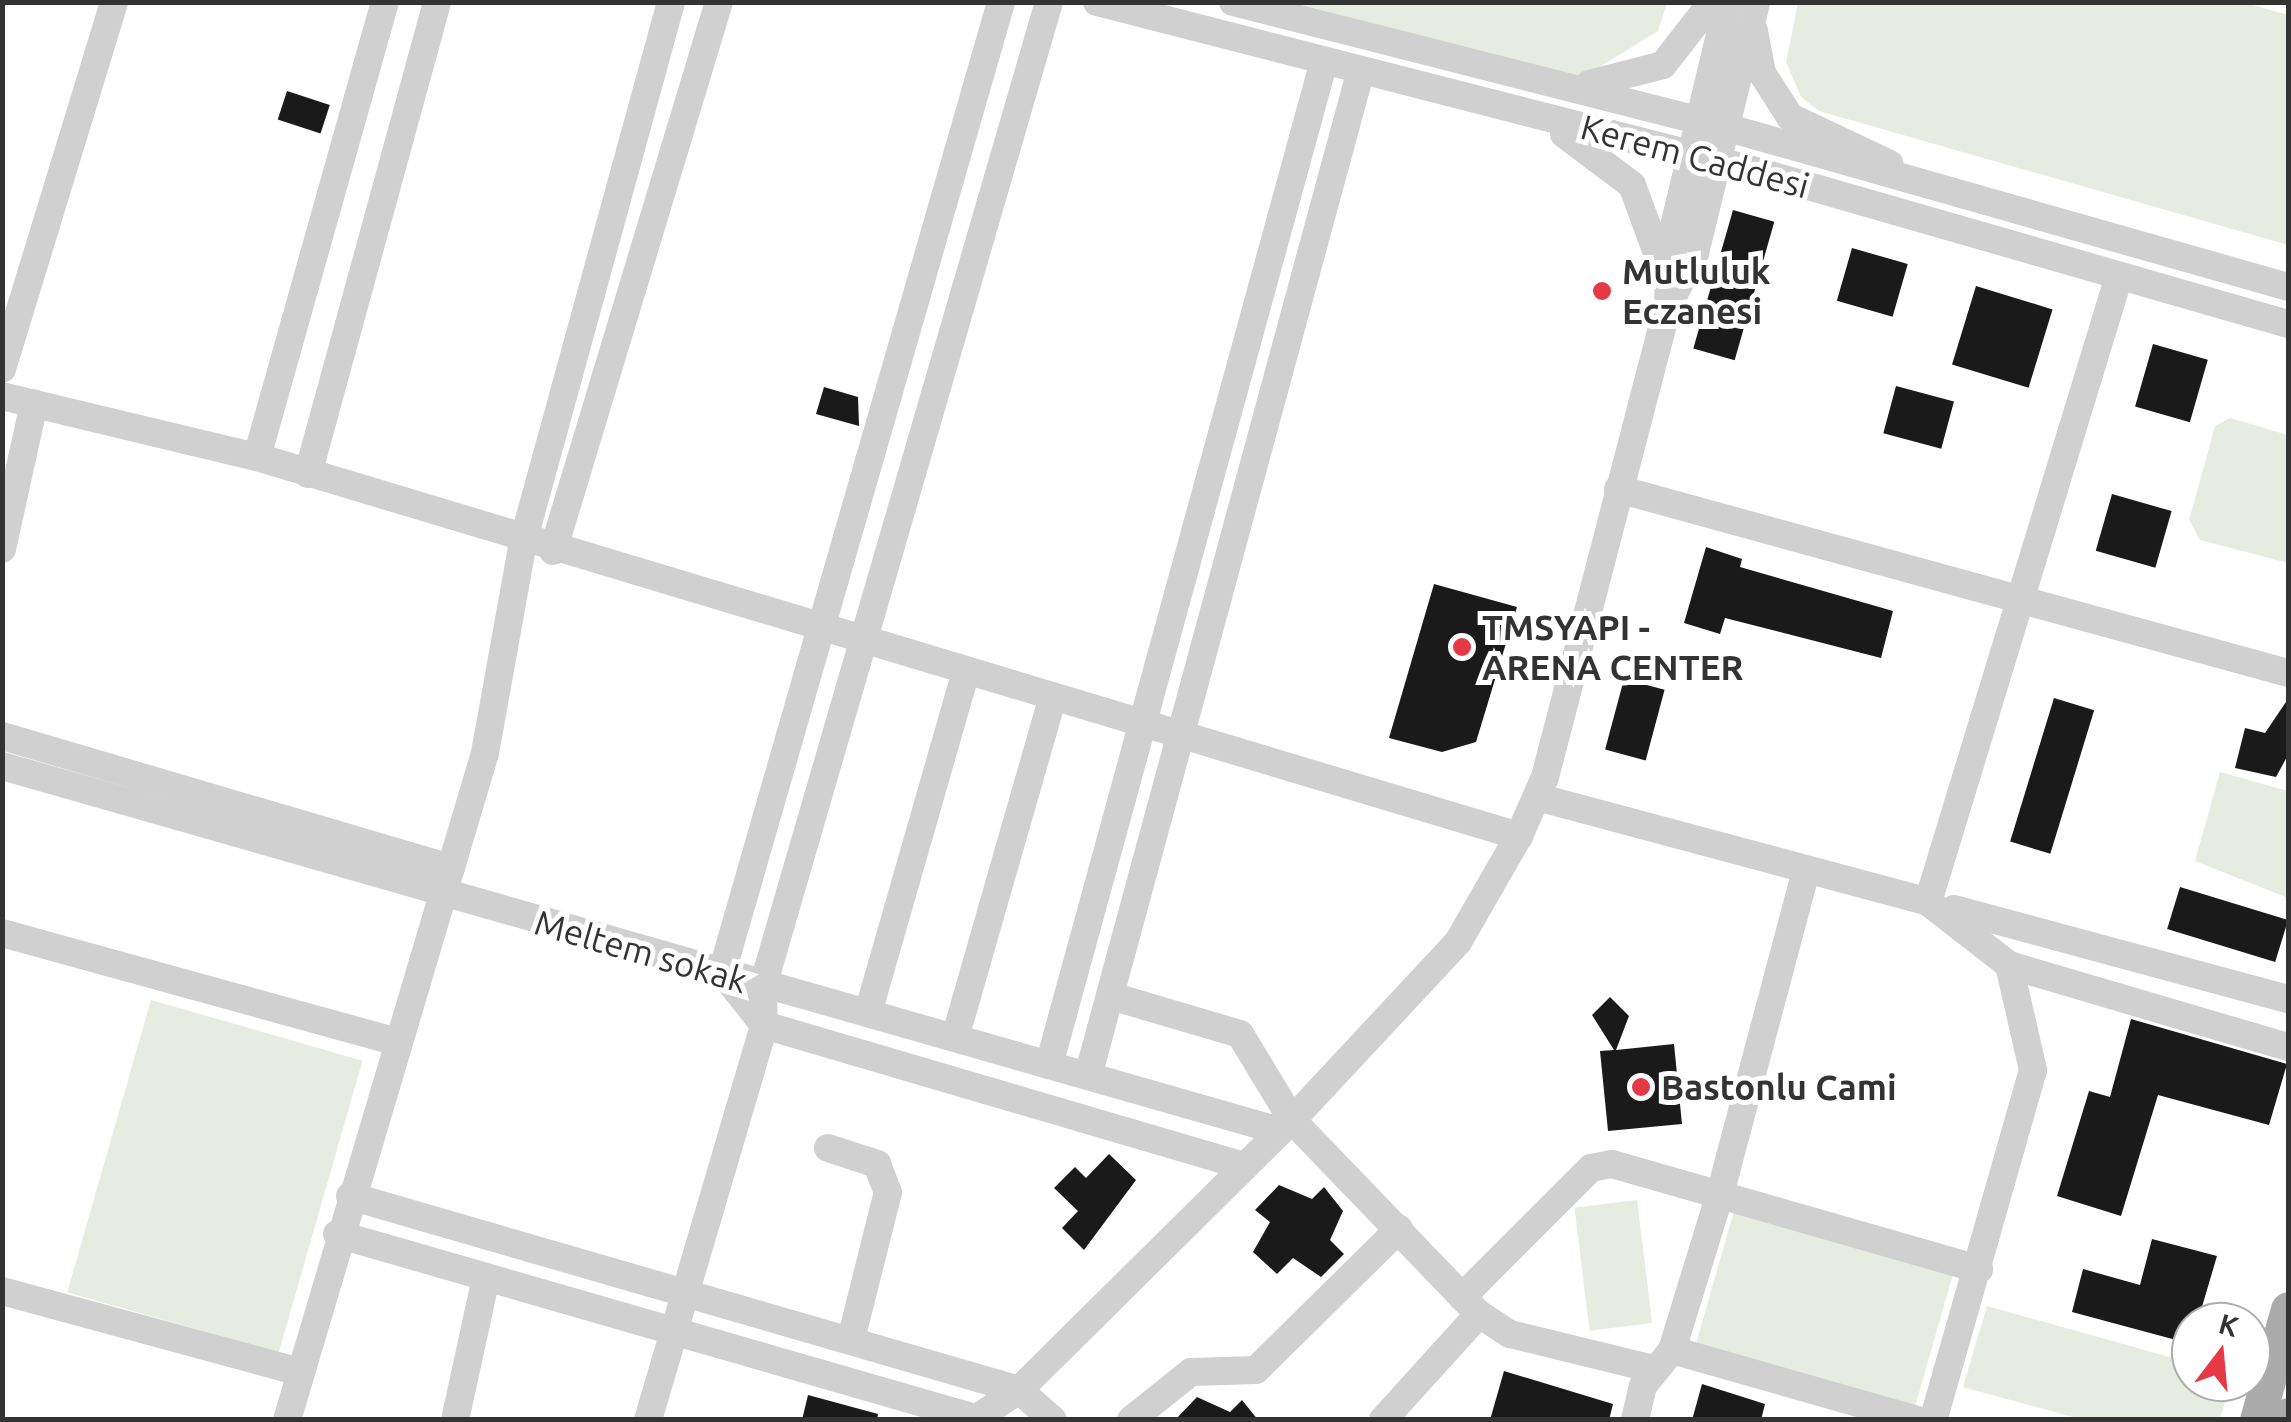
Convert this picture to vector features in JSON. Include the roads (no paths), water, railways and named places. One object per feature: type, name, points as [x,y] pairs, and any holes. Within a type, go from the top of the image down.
[{"type":"main road","points":[[2258,1420],[2288,1309]]},
{"type":"street","points":[[2,369],[114,2]]},
{"type":"street","points":[[256,458],[386,2]]},
{"type":"street","points":[[308,474],[437,2]]},
{"type":"street","points":[[288,1420],[337,1234],[485,753],[523,542],[671,2]]},
{"type":"street","points":[[553,551],[718,2]]},
{"type":"street","points":[[764,1025],[722,972],[1002,2]]},
{"type":"street","points":[[648,1420],[764,1025],[763,986],[859,642],[1049,2]]},
{"type":"street","name":"Kerem Caddesi","points":[[1097,2],[1704,158],[2288,324]]},
{"type":"street","name":"Kerem Caddesi","points":[[1233,2],[1268,7],[1712,123],[2288,288]]},
{"type":"street","points":[[1543,81],[1618,82],[1650,72],[1682,50],[1712,2]]},
{"type":"street","points":[[337,1234],[974,1419],[1019,1390],[1286,1126],[1458,942],[1519,836],[1537,797],[1668,305],[1670,242],[1704,158],[1746,5]]},
{"type":"street","points":[[1746,5],[1762,73],[1781,107],[1874,152],[1906,178]]},
{"type":"street","points":[[1050,1065],[1148,728],[1324,60]]},
{"type":"street","points":[[1088,1076],[1185,738],[1361,70]]},
{"type":"street","points":[[1516,110],[1620,168],[1653,226],[1668,305]]},
{"type":"street","points":[[1928,902],[2119,276]]},
{"type":"street","points":[[2,396],[256,458],[819,631],[1519,836]]},
{"type":"street","points":[[2,549],[34,403]]},
{"type":"street","points":[[1618,489],[2021,592],[2288,673]]},
{"type":"street","points":[[868,1013],[965,674]]},
{"type":"street","points":[[955,1038],[1052,700]]},
{"type":"street","name":"Meltem sokak","points":[[2,736],[763,986],[1286,1126]]},
{"type":"street","name":"Meltem sokak","points":[[2,766],[448,882]]},
{"type":"street","points":[[1537,797],[2288,999]]},
{"type":"street","points":[[1635,1420],[1663,1359],[1720,1194],[1806,870]]},
{"type":"street","points":[[1928,902],[2009,965],[2288,1047]]},
{"type":"street","points":[[2,932],[398,1042]]},
{"type":"street","points":[[1933,1420],[2033,1070],[2009,965]]},
{"type":"street","points":[[1111,996],[1240,1034],[1286,1126],[1399,1229],[1471,1306],[1510,1334],[1663,1359],[1918,1420]]},
{"type":"street","name":"Meltem sokak","points":[[764,1025],[1244,1166]]},
{"type":"street","points":[[828,1148],[877,1164],[888,1192],[851,1340]]},
{"type":"street","points":[[1383,1420],[1471,1306],[1590,1168],[1612,1164],[1979,1269]]},
{"type":"street","points":[[350,1196],[1019,1390],[1054,1420]]},
{"type":"street","points":[[1131,1420],[1191,1372],[1256,1370],[1399,1229]]},
{"type":"street","points":[[455,1420],[486,1278]]},
{"type":"street","points":[[2,1291],[300,1372]]},
{"type":"place","name":"Mutluluk Eczanesi","points":[[1602,291]]},
{"type":"place","name":"TMSYAPI - ARENA CENTER","points":[[1462,647]]},
{"type":"place","name":"Bastonlu Cami","points":[[1641,1087]]}]
